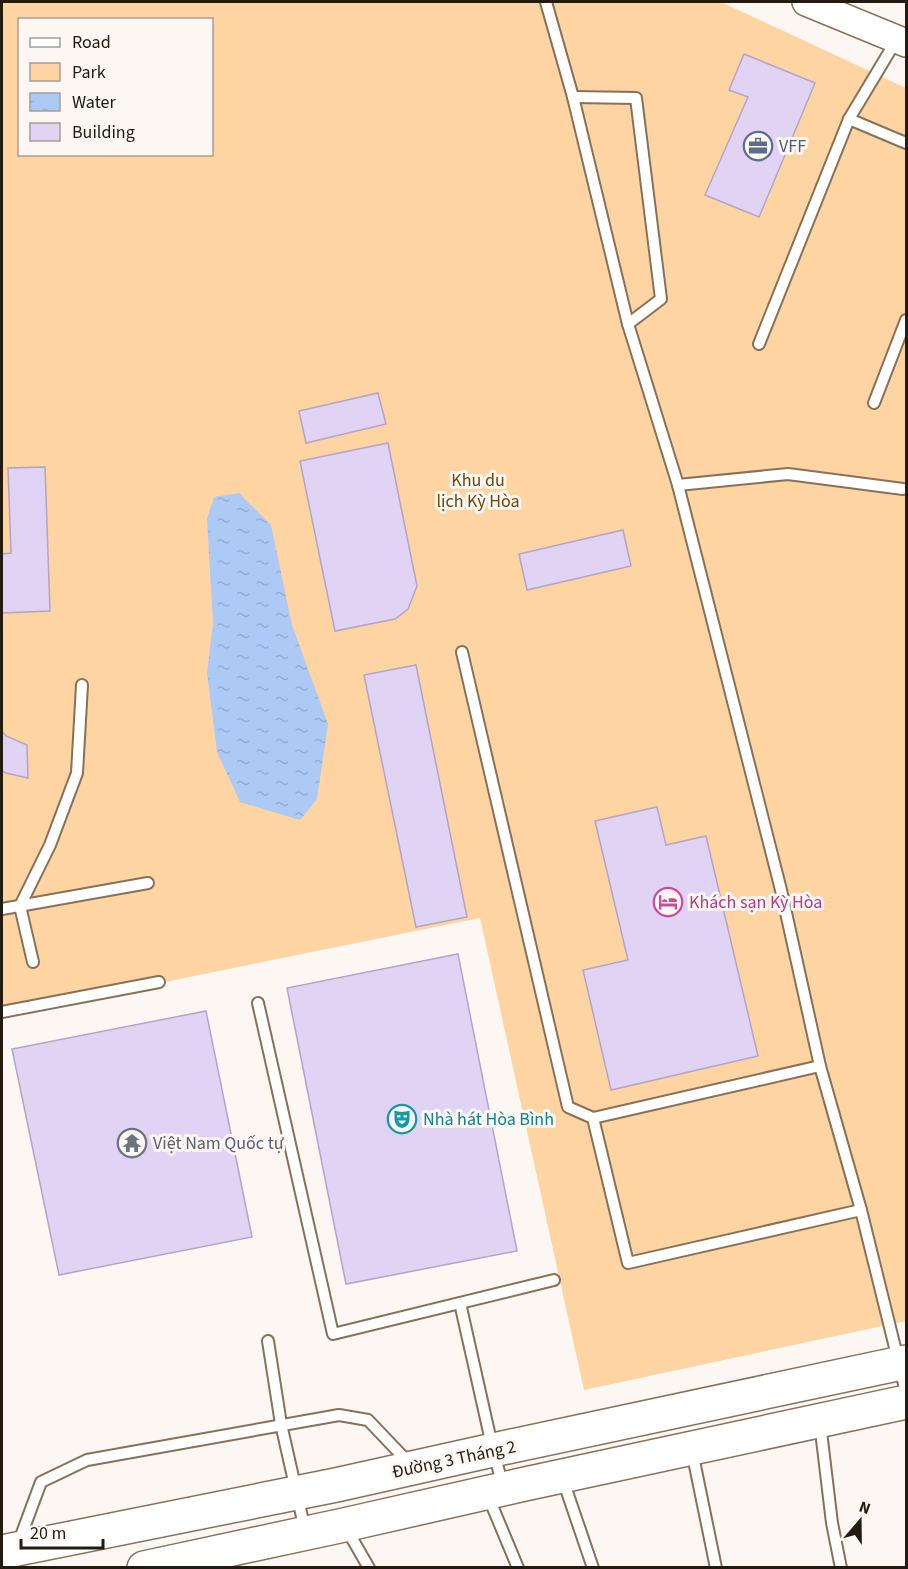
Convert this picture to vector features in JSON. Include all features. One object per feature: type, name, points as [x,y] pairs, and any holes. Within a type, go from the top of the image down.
[{"type":"main road","name":"Đường 3 Tháng 2","points":[[9,1550],[493,1450],[904,1372]]},
{"type":"main road","points":[[144,1568],[206,1561],[306,1533],[906,1402]]},
{"type":"street","points":[[806,2],[902,41]]},
{"type":"lane","points":[[546,2],[573,97],[628,324],[678,485],[778,879],[820,1066],[904,1372]]},
{"type":"lane","points":[[759,344],[849,119],[902,41]]},
{"type":"lane","points":[[573,97],[636,98],[661,299],[628,324]]},
{"type":"lane","points":[[849,119],[906,143]]},
{"type":"lane","points":[[874,403],[906,320]]},
{"type":"lane","points":[[678,485],[788,474],[903,489]]},
{"type":"lane","points":[[462,652],[568,1107],[593,1118],[820,1066]]},
{"type":"lane","points":[[33,962],[20,906],[50,845],[77,773],[82,685]]},
{"type":"lane","points":[[2,909],[147,883]]},
{"type":"lane","points":[[2,1012],[159,982]]},
{"type":"lane","points":[[258,1003],[333,1334],[555,1280]]},
{"type":"lane","points":[[593,1118],[628,1263],[861,1210]]},
{"type":"lane","points":[[460,1303],[493,1450],[495,1491],[518,1568]]},
{"type":"lane","points":[[268,1341],[281,1424],[306,1533]]},
{"type":"lane","points":[[9,1550],[41,1482],[87,1460],[339,1415],[368,1420],[413,1467]]},
{"type":"lane","points":[[820,1420],[832,1524],[841,1568]]},
{"type":"lane","points":[[691,1448],[716,1568]]},
{"type":"lane","points":[[561,1476],[593,1568]]},
{"type":"lane","points":[[344,1525],[369,1568]]},
{"type":"green space","name":"Khu du lịch Kỳ Hòa","points":[[2,2],[721,2],[906,88],[906,1321],[584,1390],[480,918],[2,1015]]},
{"type":"water","points":[[239,493],[271,525],[292,625],[328,724],[317,799],[300,820],[240,802],[217,752],[207,673],[213,623],[207,519],[214,497]]},
{"type":"building","name":"VFF","points":[[744,54],[815,83],[759,217],[705,195],[748,97],[729,90]]},
{"type":"building","points":[[378,393],[386,424],[306,443],[299,411]]},
{"type":"building","points":[[388,443],[417,586],[408,609],[395,619],[335,631],[300,461]]},
{"type":"building","points":[[45,467],[50,611],[2,613],[2,554],[11,553],[8,468]]},
{"type":"building","points":[[623,530],[631,566],[527,590],[519,554]]},
{"type":"building","points":[[416,665],[467,917],[416,927],[364,675]]},
{"type":"building","points":[[2,731],[6,736],[27,745],[28,778],[2,771]]},
{"type":"building","name":"Khách sạn Kỳ Hòa","points":[[657,807],[666,845],[706,836],[758,1056],[611,1090],[583,970],[628,960],[595,821]]},
{"type":"building","name":"Nhà hát Hòa Bình","points":[[458,954],[517,1251],[346,1284],[287,988]]},
{"type":"building","name":"Việt Nam Quốc tự","points":[[206,1011],[252,1237],[59,1275],[12,1049]]},
{"type":"place","name":"VFF","points":[[758,146]]},
{"type":"place","name":"Khách sạn Kỳ Hòa","points":[[668,902]]},
{"type":"place","name":"Nhà hát Hòa Bình","points":[[402,1119]]},
{"type":"place","name":"Việt Nam Quốc tự","points":[[132,1143]]}]
